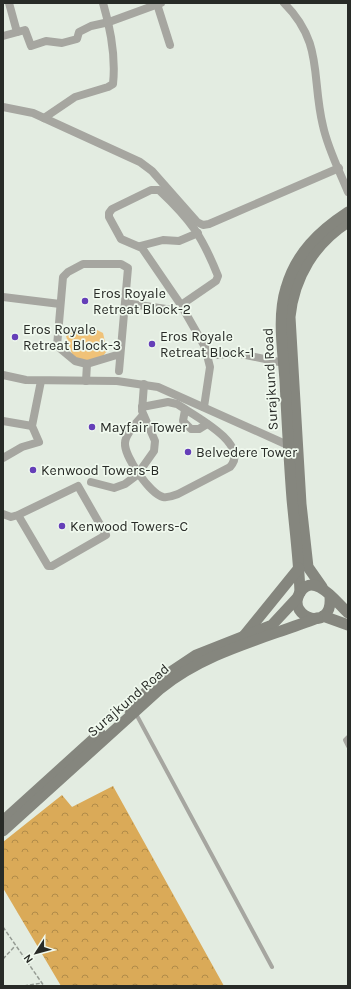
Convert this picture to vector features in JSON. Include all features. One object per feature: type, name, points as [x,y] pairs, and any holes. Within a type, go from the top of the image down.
[{"type":"main road","name":"Surajkund Road","points":[[322,587],[308,567],[284,362],[282,301],[289,278],[312,240],[325,227],[348,212]]},
{"type":"main road","name":"Surajkund Road","points":[[3,831],[133,709],[163,677],[186,661],[209,650],[272,625],[299,595],[293,448],[290,317],[292,304],[302,275],[315,252],[328,236],[348,222]]},
{"type":"main road","points":[[242,637],[299,568]]},
{"type":"main road","points":[[346,608],[330,596],[322,587],[312,585],[307,587],[299,595],[299,608],[302,614],[308,617],[320,617],[348,626]]},
{"type":"main road","points":[[320,617],[330,609],[330,596]]},
{"type":"main road","name":"Surajkund Road","points":[[3,821],[133,709],[168,683],[207,659],[320,617]]},
{"type":"street","points":[[9,3],[17,32]]},
{"type":"street","points":[[44,118],[70,100],[113,84],[114,55],[109,22],[102,3]]},
{"type":"street","points":[[284,3],[302,24],[312,48],[322,124],[326,141],[339,168],[348,192]]},
{"type":"street","points":[[3,36],[25,30],[31,46],[47,40],[62,43],[77,39],[79,32],[87,28],[109,22],[155,4],[170,45]]},
{"type":"street","points":[[3,107],[33,113],[140,162],[152,171],[197,222],[202,224],[209,224],[339,168]]},
{"type":"street","points":[[125,303],[177,308],[218,280],[206,247],[198,233],[182,212],[159,190],[151,190],[112,209],[109,213],[109,217],[121,239],[140,246],[163,240],[179,240],[198,233]]},
{"type":"street","points":[[140,246],[209,359],[210,367],[204,407]]},
{"type":"street","points":[[118,371],[120,354],[125,303],[128,268],[121,264],[84,264],[68,272],[63,277],[57,346],[75,361],[87,364],[120,354]]},
{"type":"street","points":[[3,297],[60,304]]},
{"type":"street","points":[[218,355],[236,353],[284,362]]},
{"type":"street","points":[[86,381],[87,364]]},
{"type":"street","points":[[3,375],[41,381],[86,381],[144,384],[158,387],[204,407],[259,434],[293,448]]},
{"type":"street","points":[[3,458],[22,447],[39,442],[32,426],[41,381]]},
{"type":"street","points":[[142,411],[168,402],[177,404],[220,432],[234,448],[236,455],[234,462],[230,466],[170,497],[161,496],[149,487],[127,453],[125,441],[142,411],[144,384]]},
{"type":"street","points":[[185,410],[183,421],[191,429],[199,430],[207,424]]},
{"type":"street","points":[[92,482],[114,488],[125,484],[139,472],[154,451],[155,441],[142,411]]},
{"type":"street","points":[[3,421],[32,426]]},
{"type":"street","points":[[3,514],[11,517],[18,515],[78,486],[106,535],[52,566],[48,566],[18,515]]},
{"type":"lane","points":[[133,709],[272,967]]},
{"type":"lane","points":[[348,737],[345,740],[348,746]]},
{"type":"path","points":[[3,927],[44,986]]},
{"type":"path","points":[[3,959],[15,946]]},
{"type":"path","points":[[24,986],[42,982]]},
{"type":"green space","points":[[113,786],[224,986],[61,986],[3,888],[3,842],[62,795],[72,807]]},
{"type":"shaded area","points":[[74,329],[95,329],[103,333],[107,351],[102,357],[81,362],[72,354],[66,336]]},
{"type":"place","name":"Eros Royale Retreat Block-2","points":[[85,301]]},
{"type":"place","name":"Eros Royale Retreat Block-3","points":[[15,337]]},
{"type":"place","name":"Eros Royale Retreat Block-1","points":[[152,344]]},
{"type":"place","name":"Mayfair Tower","points":[[92,427]]},
{"type":"place","name":"Belvedere Tower","points":[[188,452]]},
{"type":"place","name":"Kenwood Towers-B","points":[[33,470]]},
{"type":"place","name":"Kenwood Towers-C","points":[[62,526]]}]
